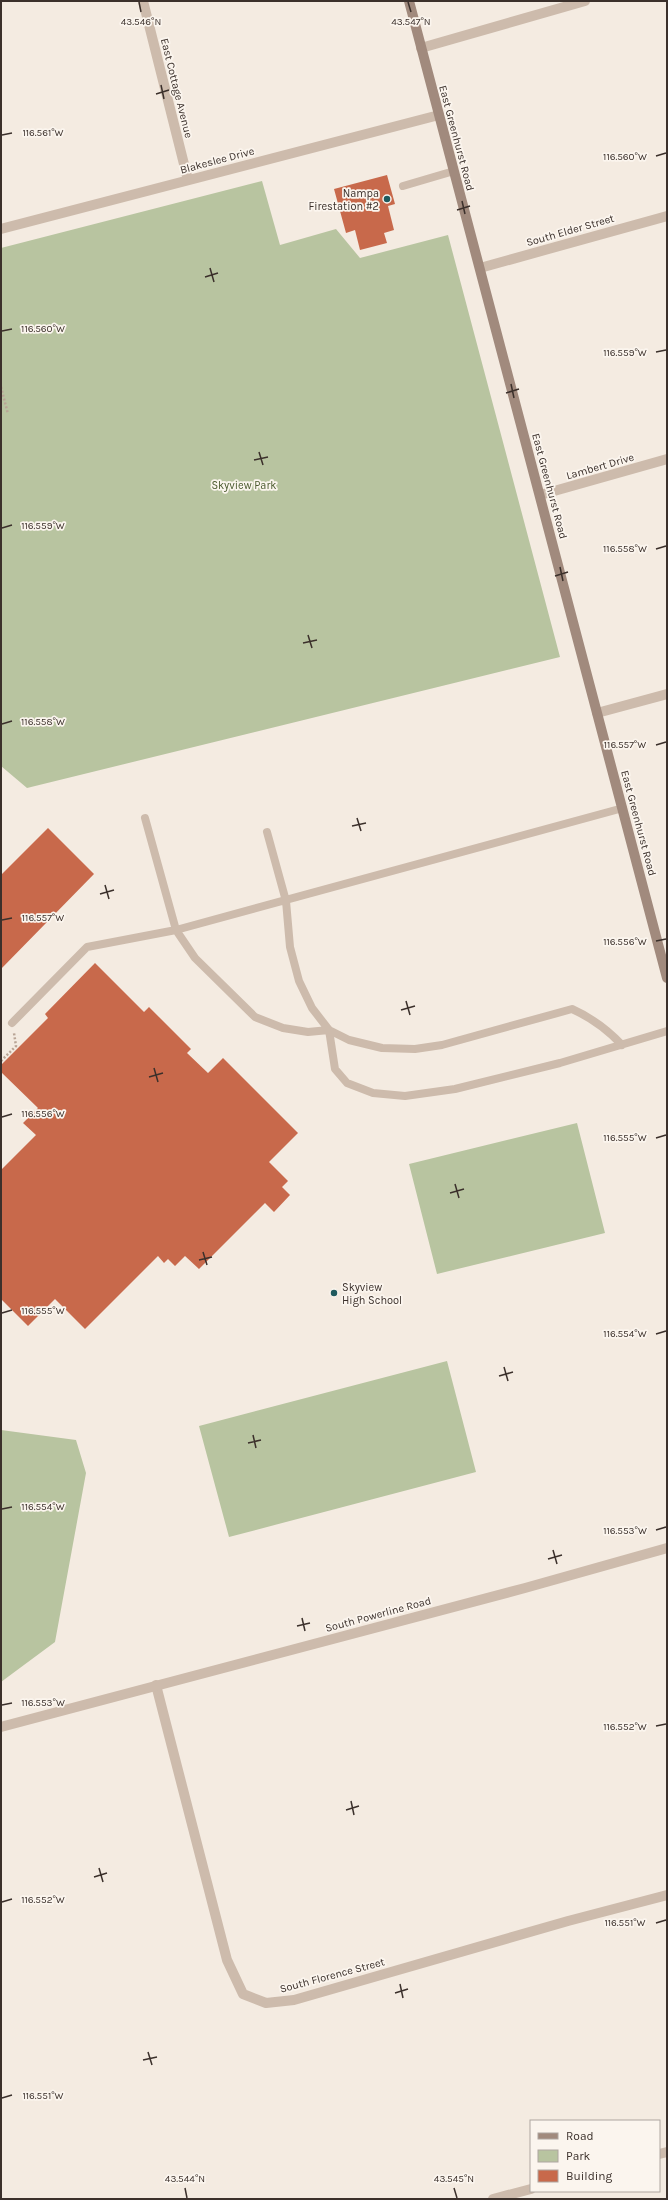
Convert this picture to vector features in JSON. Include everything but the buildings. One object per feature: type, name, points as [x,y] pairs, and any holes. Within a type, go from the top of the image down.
[{"type":"main road","name":"East Greenhurst Road","points":[[409,1],[667,978]]},
{"type":"street","name":"East Cottage Avenue","points":[[143,1],[188,180]]},
{"type":"street","points":[[421,48],[584,1]]},
{"type":"street","name":"Blakeslee Drive","points":[[2,226],[188,180],[438,114]]},
{"type":"street","name":"South Elder Street","points":[[480,268],[667,216]]},
{"type":"street","name":"Lambert Drive","points":[[540,495],[667,459]]},
{"type":"street","points":[[597,713],[667,694]]},
{"type":"street","name":"South Powerline Road","points":[[1,1727],[518,1590],[667,1548]]},
{"type":"street","name":"South Florence Street","points":[[156,1685],[227,1960],[243,1994],[266,2003],[294,2000],[568,1920],[667,1895]]},
{"type":"street","points":[[493,2199],[530,2189]]},
{"type":"lane","points":[[402,186],[454,171]]},
{"type":"lane","points":[[12,1023],[87,947],[176,930],[623,808]]},
{"type":"lane","points":[[145,818],[176,930],[195,958],[255,1016],[283,1028],[308,1032],[329,1030]]},
{"type":"lane","points":[[267,832],[286,900],[290,947],[299,981],[312,1008],[329,1030],[349,1040],[382,1048],[415,1049],[442,1045],[572,1009],[588,1016],[607,1029],[622,1045]]},
{"type":"lane","points":[[329,1030],[335,1069],[347,1083],[373,1093],[405,1096],[455,1089],[560,1063],[667,1031]]},
{"type":"path","points":[[1,387],[8,414]]},
{"type":"path","points":[[1,1061],[16,1046],[12,1023]]},
{"type":"green space","name":"Skyview Park","points":[[262,181],[280,245],[336,229],[360,258],[448,235],[560,657],[27,788],[1,766],[1,248]]},
{"type":"green space","points":[[577,1123],[605,1233],[437,1274],[409,1164]]},
{"type":"green space","points":[[447,1361],[476,1472],[229,1537],[199,1426]]},
{"type":"green space","points":[[1,1430],[76,1440],[86,1473],[55,1642],[1,1682]]},
{"type":"place","name":"Nampa Firestation #2","points":[[387,199]]},
{"type":"place","name":"Skyview High School","points":[[334,1293]]}]
